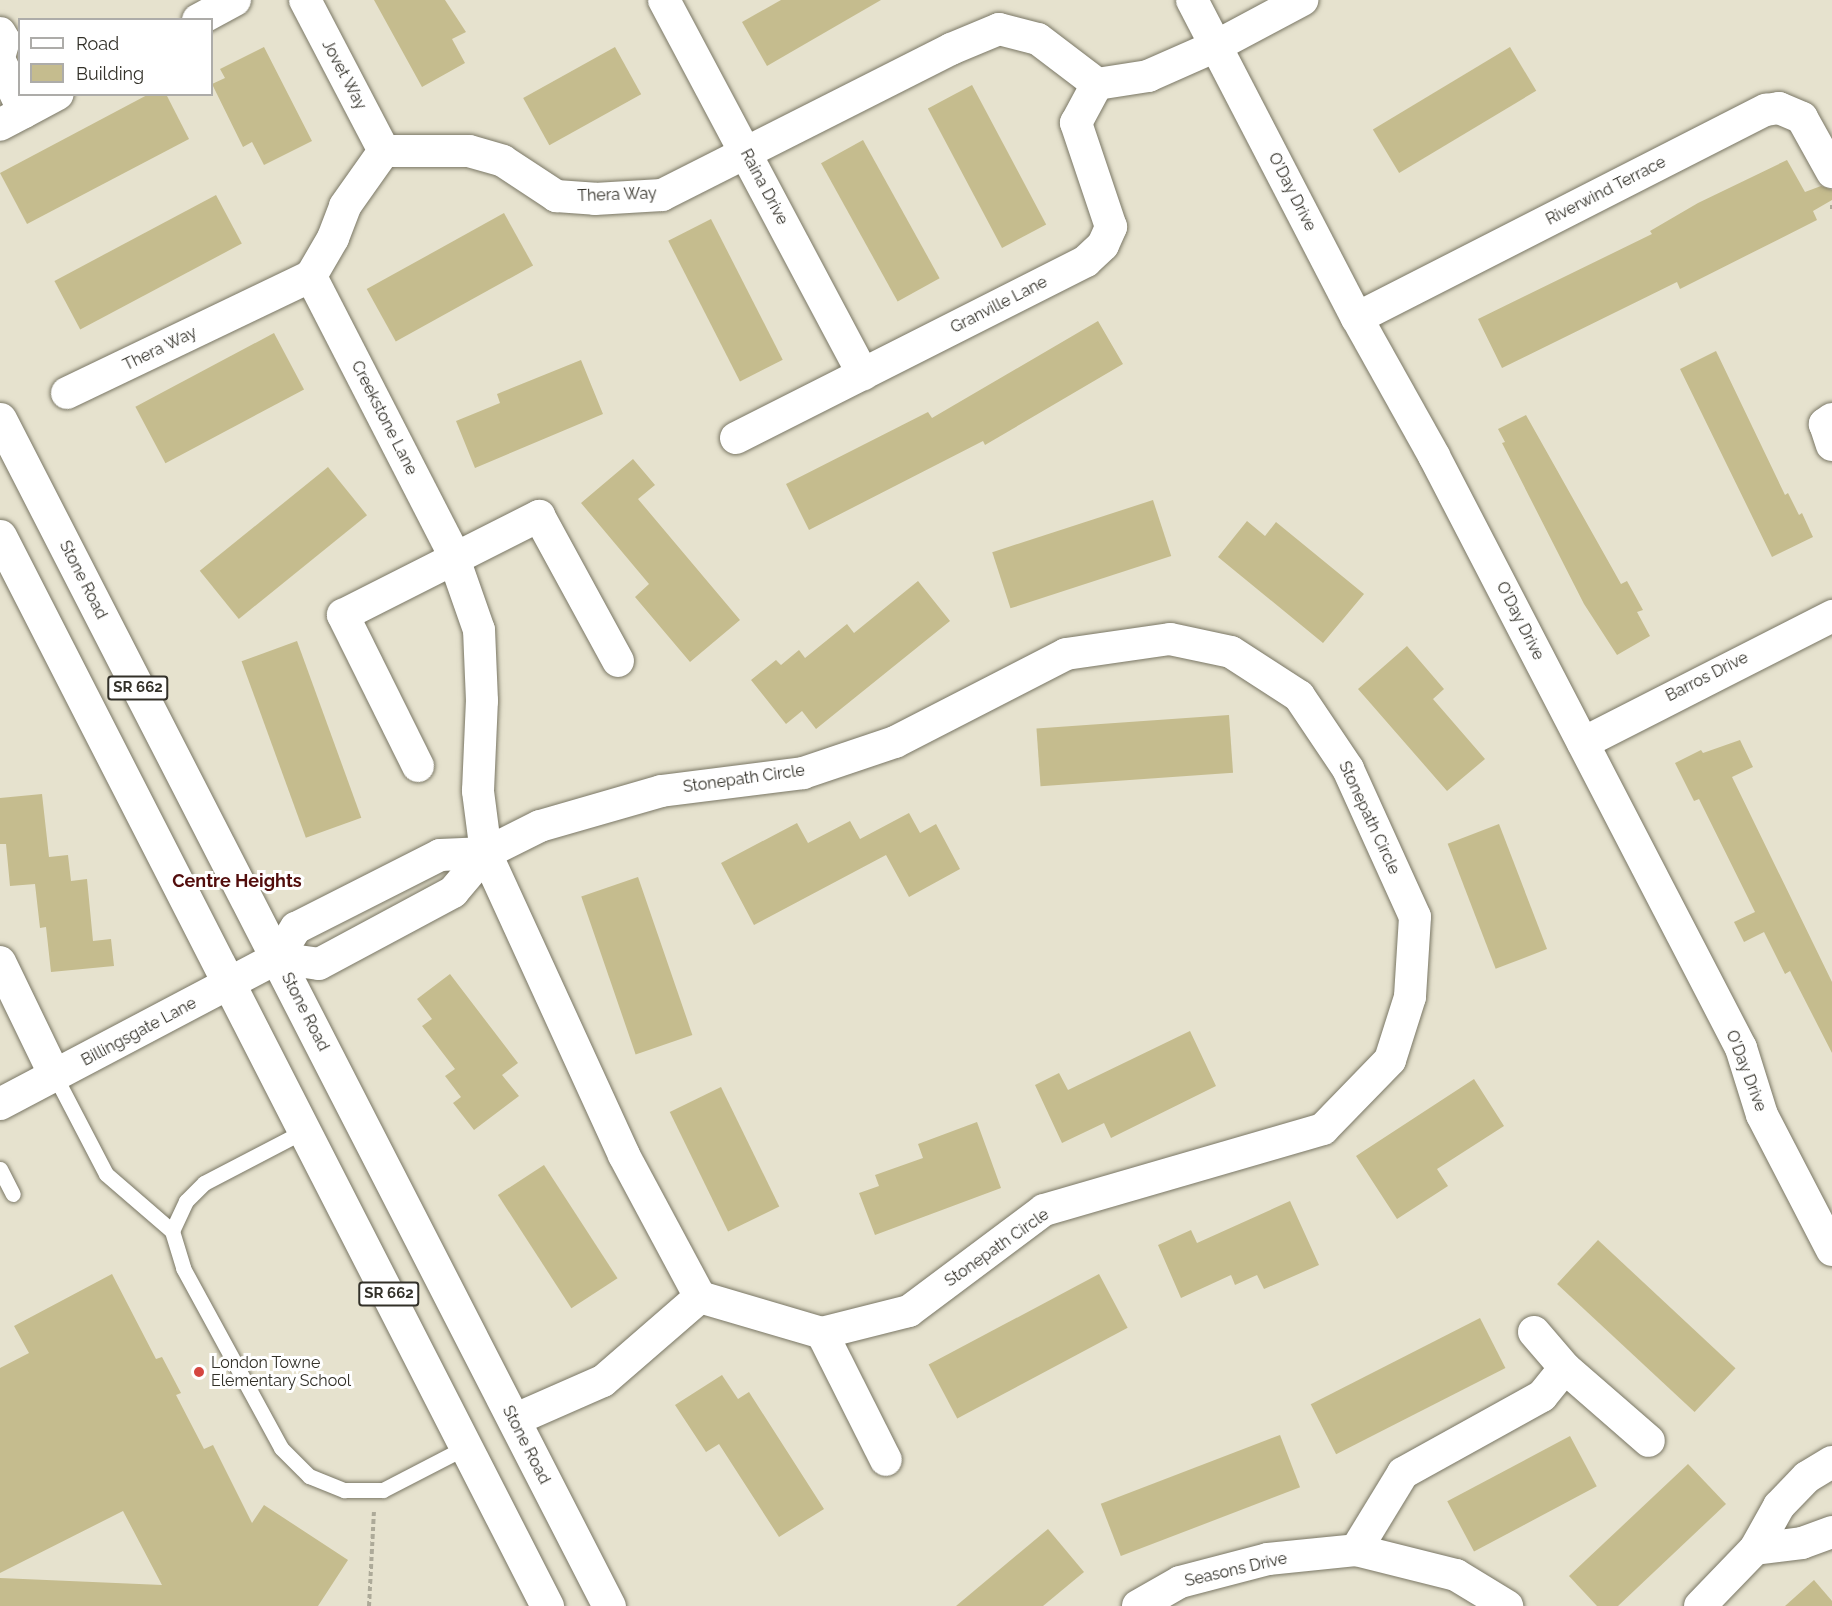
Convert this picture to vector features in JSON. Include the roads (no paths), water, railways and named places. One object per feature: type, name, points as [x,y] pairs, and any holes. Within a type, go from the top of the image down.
[{"type":"main road","name":"Stone Road","points":[[0,419],[609,1606]]},
{"type":"main road","name":"SR 662","points":[[0,536],[306,1130],[547,1606]]},
{"type":"street","points":[[202,18],[235,0]]},
{"type":"street","name":"Jovet Way","points":[[305,0],[384,151]]},
{"type":"street","name":"Raina Drive","points":[[664,0],[863,374]]},
{"type":"street","name":"O'Day Drive","points":[[1192,0],[1357,318],[1434,456],[1741,1048],[1762,1115],[1832,1250]]},
{"type":"street","points":[[1097,84],[1148,75],[1216,46],[1302,0]]},
{"type":"street","name":"Thera Way","points":[[384,151],[469,151],[503,161],[556,196],[595,199],[662,195],[999,29],[1038,39],[1097,84]]},
{"type":"street","points":[[0,33],[4,40],[0,54]]},
{"type":"street","points":[[0,61],[12,119],[54,96]]},
{"type":"street","name":"Granville Lane","points":[[736,438],[1086,261],[1103,245],[1111,227],[1076,123],[1097,84]]},
{"type":"street","name":"Riverwind Terrace","points":[[1357,318],[1766,110],[1779,108],[1802,118],[1832,172]]},
{"type":"street","points":[[311,276],[333,238],[345,206],[384,151]]},
{"type":"street","name":"Thera Way","points":[[68,393],[311,276]]},
{"type":"street","name":"Creekstone Lane","points":[[311,276],[454,561],[479,630],[482,701],[478,790],[486,853]]},
{"type":"street","points":[[1832,419],[1825,424],[1832,445]]},
{"type":"street","points":[[418,766],[343,615],[454,561],[539,516],[618,661]]},
{"type":"street","name":"Barros Drive","points":[[1583,743],[1832,616]]},
{"type":"street","name":"Stonepath Circle","points":[[486,853],[440,855],[296,928],[277,958],[319,964],[453,892],[486,853],[540,826],[661,791],[803,773],[896,742],[1066,654],[1170,639],[1231,652],[1299,696],[1348,769],[1415,917],[1410,997],[1390,1060],[1323,1129],[1044,1210],[909,1311],[822,1333]]},
{"type":"street","points":[[486,853],[624,1155],[700,1297],[822,1333],[886,1460]]},
{"type":"street","name":"Billingsgate Lane","points":[[0,1104],[277,958]]},
{"type":"street","points":[[0,962],[55,1076]]},
{"type":"street","points":[[514,1420],[603,1381],[700,1297]]},
{"type":"street","points":[[1534,1332],[1565,1368],[1649,1441]]},
{"type":"street","points":[[1356,1550],[1403,1473],[1542,1396],[1565,1368]]},
{"type":"street","points":[[1700,1606],[1755,1550],[1779,1506],[1808,1477],[1832,1462]]},
{"type":"street","points":[[1755,1550],[1802,1543],[1832,1532]]},
{"type":"street","name":"Seasons Drive","points":[[1138,1606],[1180,1582],[1268,1558],[1356,1550],[1456,1575],[1507,1606]]},
{"type":"lane","points":[[55,1076],[106,1174],[172,1231],[183,1268],[281,1448],[309,1476],[344,1490],[383,1490],[466,1448]]},
{"type":"lane","points":[[172,1231],[186,1201],[204,1184],[306,1130]]},
{"type":"lane","points":[[0,1168],[14,1194]]},
{"type":"place","name":"London Towne Elementary School","points":[[199,1372]]},
{"type":"district","name":"Centre Heights","points":[[237,881]]}]
